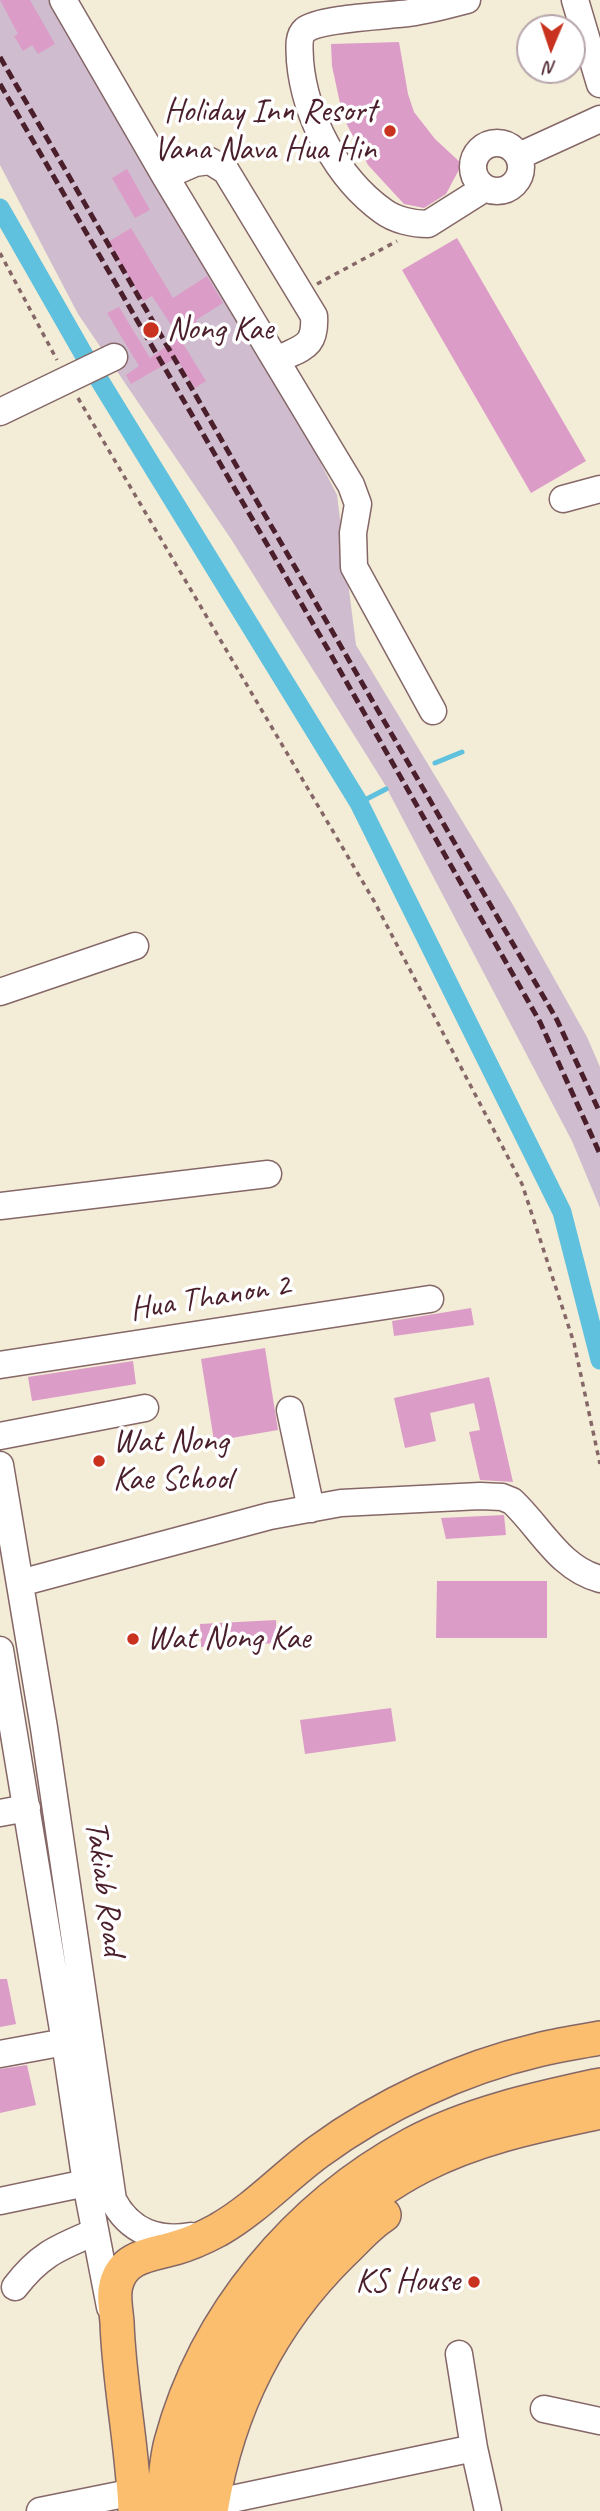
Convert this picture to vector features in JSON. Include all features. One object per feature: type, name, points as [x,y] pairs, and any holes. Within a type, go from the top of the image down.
[{"type":"main road","points":[[135,2501],[118,2350],[115,2286],[122,2272],[132,2262],[147,2254],[195,2241],[220,2229],[318,2152],[384,2111],[454,2077],[536,2050],[600,2038]]},
{"type":"main road","points":[[203,2509],[195,2449],[215,2390],[250,2321],[287,2274],[311,2216],[355,2179],[413,2143],[468,2120],[524,2102],[600,2085]]},
{"type":"main road","points":[[162,2511],[170,2444],[196,2372],[234,2304],[270,2258],[325,2236],[369,2199],[422,2166],[505,2134],[600,2112]]},
{"type":"main road","points":[[203,2509],[246,2389],[276,2332],[319,2276],[376,2220],[427,2187],[485,2162],[535,2145],[600,2131]]},
{"type":"street","points":[[63,0],[165,176],[351,485],[358,504],[353,533],[354,567],[433,711]]},
{"type":"street","points":[[467,0],[411,12],[319,23],[305,30],[301,36],[301,66],[313,116],[334,157],[359,189],[384,212],[398,219],[428,224],[485,188]]},
{"type":"street","points":[[575,0],[600,84]]},
{"type":"street","points":[[519,156],[600,119]]},
{"type":"street","points":[[494,142],[509,145],[519,156],[521,171],[514,184],[500,191],[485,188],[474,177],[472,162],[480,149],[494,142]]},
{"type":"street","points":[[165,176],[195,163],[210,161],[226,171],[314,316],[315,332],[308,344],[277,360]]},
{"type":"street","points":[[0,411],[114,357]]},
{"type":"street","points":[[563,499],[600,489]]},
{"type":"street","points":[[0,992],[135,946]]},
{"type":"street","points":[[0,1206],[268,1174]]},
{"type":"street","name":"Hua Thanon 2","points":[[0,1366],[430,1299]]},
{"type":"street","points":[[0,1436],[145,1408]]},
{"type":"street","points":[[290,1409],[311,1509]]},
{"type":"street","name":"Takiab Road","points":[[0,1465],[12,1568],[57,1810],[113,2200],[120,2214],[134,2227],[154,2236],[175,2239],[220,2229]]},
{"type":"street","points":[[12,1568],[341,1503],[480,1496],[502,1497],[512,1501],[568,1563],[588,1575],[600,1578]]},
{"type":"street","name":"Takiab Road","points":[[1,1663],[27,1808],[86,2183],[118,2350]]},
{"type":"street","points":[[0,1813],[27,1808]]},
{"type":"street","points":[[0,2054],[65,2042]]},
{"type":"street","points":[[0,2201],[86,2183]]},
{"type":"street","points":[[16,2287],[42,2257],[95,2232]]},
{"type":"street","points":[[459,2354],[474,2448],[488,2511]]},
{"type":"street","points":[[544,2409],[600,2421]]},
{"type":"street","points":[[203,2509],[474,2448]]},
{"type":"street","points":[[40,2511],[135,2501]]},
{"type":"path","points":[[0,253],[67,380],[374,901],[522,1184],[574,1343],[600,1464]]},
{"type":"path","points":[[300,293],[366,257]]},
{"type":"shaded area","points":[[0,0],[52,0],[299,420],[337,495],[356,645],[513,905],[587,1037],[600,1067],[600,1208],[572,1141],[384,783],[231,539],[78,314],[0,165]]},
{"type":"building","points":[[0,0],[30,0],[55,44],[38,54],[32,45],[23,51],[14,36],[18,34]]},
{"type":"building","name":"Holiday Inn Resort Vana Nava Hua Hin","points":[[399,42],[414,112],[435,139],[462,164],[446,194],[424,208],[404,204],[368,165],[343,117],[332,66],[331,44]]},
{"type":"building","points":[[127,169],[150,210],[135,218],[112,178]]},
{"type":"building","points":[[131,228],[173,298],[207,276],[223,303],[196,320],[199,325],[179,337],[152,296],[143,301],[108,242]]},
{"type":"building","points":[[457,238],[586,461],[531,493],[402,270]]},
{"type":"building","points":[[119,307],[150,358],[179,337],[206,381],[195,388],[176,358],[131,384],[126,375],[139,366],[107,313]]},
{"type":"building","points":[[471,1308],[474,1325],[394,1336],[392,1321]]},
{"type":"building","points":[[265,1348],[278,1430],[214,1441],[201,1359]]},
{"type":"building","points":[[133,1361],[136,1384],[32,1401],[28,1377]]},
{"type":"building","points":[[489,1377],[513,1482],[480,1480],[469,1432],[480,1430],[474,1403],[430,1413],[436,1441],[405,1448],[394,1398]]},
{"type":"building","points":[[504,1515],[506,1535],[446,1539],[441,1518]]},
{"type":"building","points":[[437,1581],[547,1581],[547,1638],[436,1638]]},
{"type":"building","points":[[276,1620],[277,1643],[201,1647],[200,1624]]},
{"type":"building","points":[[391,1708],[396,1741],[305,1754],[300,1720]]},
{"type":"building","points":[[0,1979],[7,1979],[16,2024],[0,2027]]},
{"type":"building","points":[[27,2065],[36,2105],[0,2113],[0,2069]]},
{"type":"waterway","points":[[0,208],[84,355],[359,803],[562,1212],[600,1360]]},
{"type":"waterway","points":[[435,763],[462,752]]},
{"type":"waterway","points":[[359,803],[386,789]]},
{"type":"railway","points":[[0,57],[557,1020],[600,1113]]},
{"type":"railway","points":[[0,84],[326,646],[540,1022],[600,1154]]},
{"type":"place","name":"Holiday Inn Resort Vana Nava Hua Hin","points":[[390,131]]},
{"type":"place","name":"Nong Kae","points":[[151,330]]},
{"type":"place","name":"Wat Nong Kae School","points":[[99,1461]]},
{"type":"place","name":"Wat Nong Kae","points":[[133,1639]]},
{"type":"place","name":"KS House","points":[[474,2282]]}]
